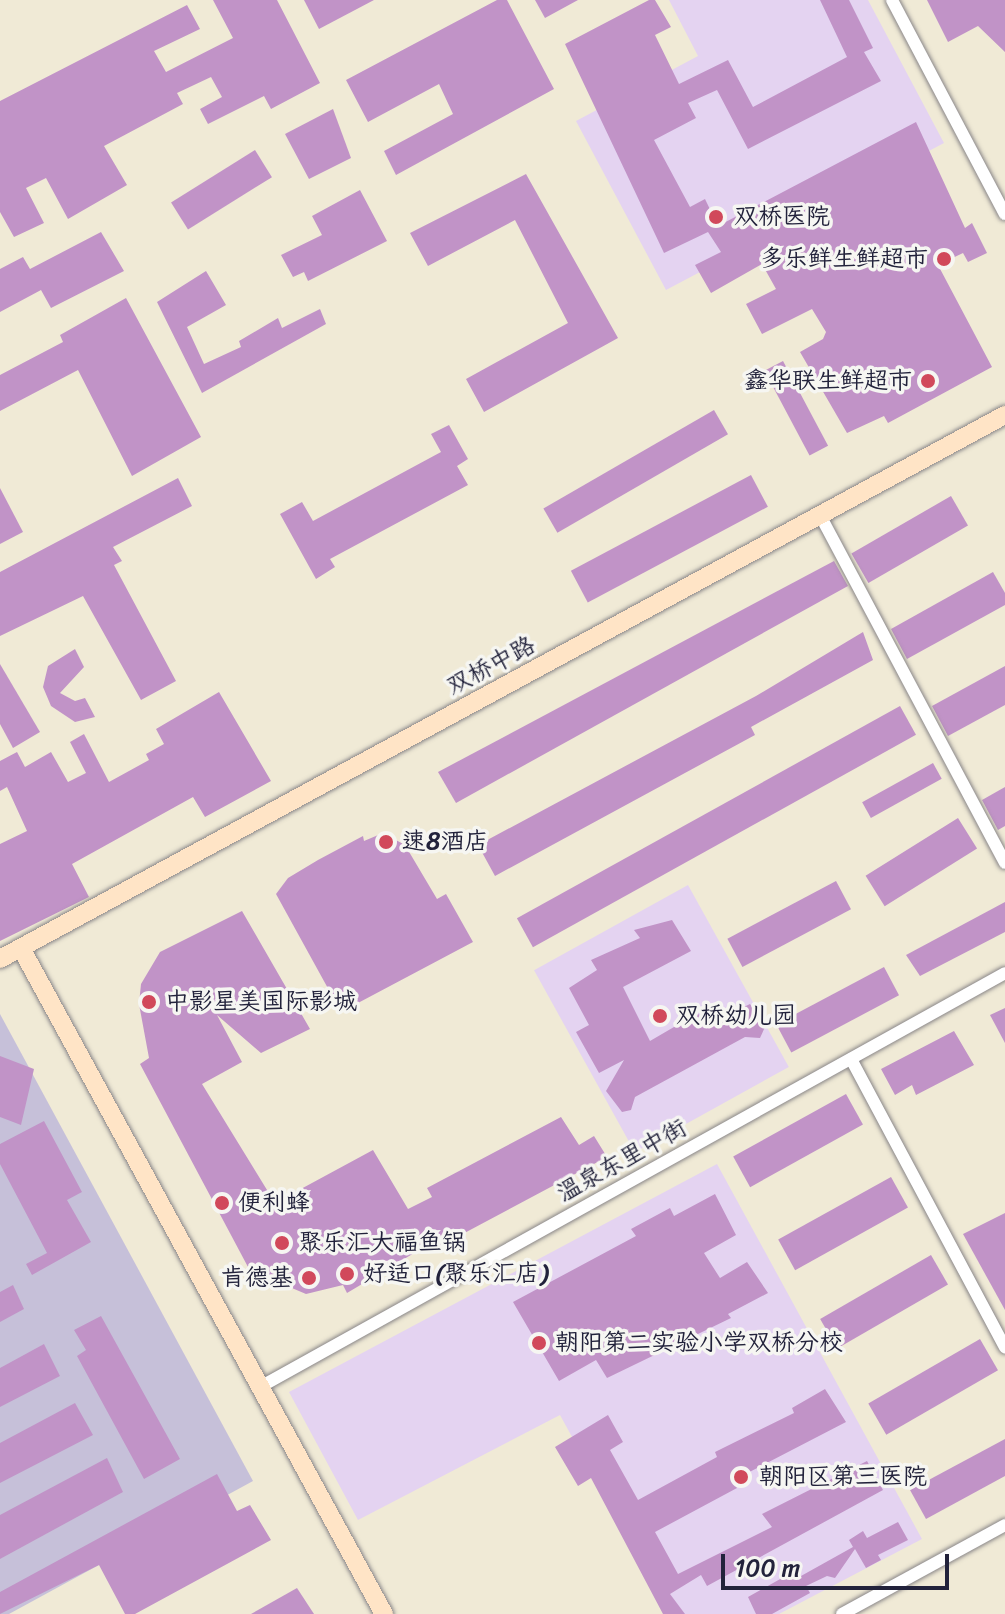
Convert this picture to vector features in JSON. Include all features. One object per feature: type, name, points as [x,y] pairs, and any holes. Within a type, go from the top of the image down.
[{"type":"street","points":[[892,0],[1005,214]]},
{"type":"street","name":"双桥中路","points":[[0,959],[1005,415]]},
{"type":"street","points":[[820,515],[1005,863]]},
{"type":"street","points":[[21,948],[384,1614]]},
{"type":"street","name":"温泉东里中街","points":[[260,1387],[1005,973]]},
{"type":"street","points":[[851,1059],[1005,1348]]},
{"type":"street","points":[[842,1614],[1005,1525]]},
{"type":"shaded area","name":"双桥医院","points":[[669,0],[868,0],[944,143],[666,290],[576,121],[698,56]]},
{"type":"shaded area","name":"双桥幼儿园","points":[[688,885],[789,1067],[635,1152],[534,970]]},
{"type":"shaded area","points":[[0,1014],[253,1481],[9,1614],[0,1614]]},
{"type":"shaded area","points":[[717,1164],[922,1539],[779,1614],[669,1614],[560,1415],[358,1520],[289,1392]]},
{"type":"building","points":[[213,0],[277,0],[320,83],[271,109],[264,96],[208,124],[200,109],[222,97],[211,77],[177,93],[183,104],[104,146],[127,185],[68,219],[46,178],[26,188],[44,223],[14,237],[0,212],[0,101],[187,5],[200,29],[154,51],[166,72],[233,38]]},
{"type":"building","points":[[304,0],[374,0],[319,29]]},
{"type":"building","points":[[497,0],[507,0],[554,89],[396,175],[384,151],[453,114],[439,84],[368,122],[346,80]]},
{"type":"building","points":[[535,0],[578,0],[545,18]]},
{"type":"building","points":[[649,0],[655,0],[671,27],[655,35],[679,84],[728,60],[753,107],[847,57],[820,0],[849,0],[873,48],[864,52],[881,81],[748,149],[717,90],[688,103],[696,118],[654,140],[690,207],[705,199],[718,226],[916,122],[965,228],[972,223],[987,253],[968,262],[963,253],[938,265],[992,367],[888,423],[884,416],[847,433],[800,352],[823,339],[826,332],[812,309],[762,334],[746,304],[776,289],[762,264],[711,293],[695,265],[721,252],[708,232],[664,253],[565,44]]},
{"type":"building","points":[[927,0],[1005,0],[1005,52],[978,26],[948,42]]},
{"type":"building","points":[[333,109],[351,158],[309,179],[285,134]]},
{"type":"building","points":[[255,150],[272,177],[188,230],[171,202]]},
{"type":"building","points":[[526,174],[618,338],[484,412],[466,379],[568,323],[515,220],[428,266],[410,233]]},
{"type":"building","points":[[360,190],[387,241],[308,281],[304,272],[293,277],[281,255],[322,235],[312,216]]},
{"type":"building","points":[[101,232],[124,271],[51,308],[41,290],[0,312],[0,269],[23,257],[30,269]]},
{"type":"building","points":[[206,271],[226,305],[187,327],[204,364],[241,347],[239,341],[278,318],[282,328],[320,309],[326,324],[202,393],[157,302]]},
{"type":"building","points":[[126,298],[201,437],[132,476],[78,370],[0,411],[0,375],[63,342],[60,335]]},
{"type":"building","points":[[783,361],[828,446],[810,456],[764,371]]},
{"type":"building","points":[[714,410],[728,434],[557,533],[543,509]]},
{"type":"building","points":[[449,425],[468,459],[457,466],[468,485],[330,559],[335,567],[316,579],[280,514],[302,502],[313,521],[441,452],[431,434]]},
{"type":"building","points":[[751,475],[768,507],[588,603],[571,571]]},
{"type":"building","points":[[178,478],[192,506],[113,547],[122,561],[114,565],[176,681],[141,700],[83,596],[0,636],[0,572]]},
{"type":"building","points":[[0,488],[23,532],[0,544]]},
{"type":"building","points":[[951,496],[968,525],[868,583],[851,554]]},
{"type":"building","points":[[834,561],[848,586],[456,803],[438,772]]},
{"type":"building","points":[[993,572],[1005,593],[1005,605],[907,659],[891,629]]},
{"type":"building","points":[[863,632],[873,660],[751,727],[755,735],[495,876],[478,845],[756,696]]},
{"type":"building","points":[[75,649],[84,667],[60,693],[75,701],[85,698],[95,717],[75,722],[51,706],[43,687],[48,666]]},
{"type":"building","points":[[0,664],[40,732],[13,748],[0,724]]},
{"type":"building","points":[[1005,666],[1005,705],[948,736],[932,706]]},
{"type":"building","points":[[219,692],[271,781],[205,817],[193,797],[72,864],[89,897],[0,941],[0,844],[27,831],[7,787],[0,791],[0,761],[17,752],[25,767],[51,752],[68,782],[86,773],[70,742],[84,734],[109,782],[149,760],[146,754],[164,744],[156,729]]},
{"type":"building","points":[[900,706],[916,735],[533,947],[517,918]]},
{"type":"building","points":[[933,763],[942,779],[871,818],[862,802]]},
{"type":"building","points":[[1005,787],[1005,826],[998,830],[982,800]]},
{"type":"building","points":[[958,818],[977,849],[885,906],[866,876]]},
{"type":"building","points":[[383,833],[405,845],[437,899],[446,894],[473,942],[341,1012],[276,894],[288,878],[318,860],[363,836],[364,841]]},
{"type":"building","points":[[836,881],[851,909],[742,967],[727,939]]},
{"type":"building","points":[[1005,902],[1005,932],[920,976],[906,955]]},
{"type":"building","points":[[242,911],[310,1029],[261,1053],[217,1015],[242,1062],[202,1084],[275,1203],[373,1150],[408,1209],[432,1197],[427,1188],[561,1117],[579,1145],[594,1136],[607,1157],[440,1246],[436,1240],[347,1293],[343,1285],[306,1294],[273,1280],[261,1264],[248,1267],[140,1064],[149,1058],[139,1004],[141,984],[160,952]]},
{"type":"building","points":[[672,920],[691,951],[623,987],[650,1041],[698,1013],[704,1026],[750,1004],[765,1027],[760,1038],[745,1037],[635,1097],[631,1110],[622,1112],[606,1091],[624,1060],[599,1073],[576,1032],[589,1025],[569,988],[597,970],[591,960],[640,938],[634,930]]},
{"type":"building","points":[[884,967],[899,995],[791,1053],[776,1024]]},
{"type":"building","points":[[1005,1008],[1005,1043],[990,1015]]},
{"type":"building","points":[[954,1031],[974,1065],[916,1095],[912,1085],[895,1095],[881,1069]]},
{"type":"building","points":[[0,1056],[34,1069],[21,1125],[0,1117]]},
{"type":"building","points":[[846,1094],[863,1125],[750,1187],[733,1157]]},
{"type":"building","points":[[44,1121],[82,1192],[67,1200],[91,1242],[32,1275],[26,1264],[47,1253],[0,1164],[0,1144]]},
{"type":"building","points":[[891,1177],[908,1208],[795,1270],[778,1240]]},
{"type":"building","points":[[715,1194],[736,1235],[704,1253],[720,1278],[747,1262],[768,1293],[728,1314],[731,1318],[607,1378],[596,1360],[559,1381],[513,1302],[636,1236],[631,1229],[670,1208],[674,1216]]},
{"type":"building","points":[[1005,1213],[1005,1310],[963,1234]]},
{"type":"building","points":[[931,1255],[948,1284],[837,1348],[820,1319]]},
{"type":"building","points":[[13,1285],[24,1309],[0,1322],[0,1292]]},
{"type":"building","points":[[101,1316],[180,1459],[144,1479],[77,1356],[86,1350],[74,1330]]},
{"type":"building","points":[[980,1339],[998,1370],[886,1435],[868,1404]]},
{"type":"building","points":[[44,1344],[60,1376],[0,1407],[0,1368]]},
{"type":"building","points":[[825,1389],[846,1422],[732,1481],[737,1488],[655,1532],[678,1574],[772,1527],[762,1514],[867,1461],[883,1490],[707,1586],[701,1575],[670,1594],[685,1614],[663,1614],[591,1478],[578,1486],[555,1447],[608,1415],[623,1442],[610,1450],[638,1500],[717,1457],[715,1452],[794,1413],[792,1408]]},
{"type":"building","points":[[75,1403],[93,1435],[0,1483],[0,1443]]},
{"type":"building","points":[[1005,1439],[1005,1476],[926,1519],[910,1490]]},
{"type":"building","points":[[107,1458],[123,1492],[0,1559],[0,1515]]},
{"type":"building","points":[[217,1474],[237,1511],[250,1505],[271,1540],[135,1614],[125,1614],[99,1565],[0,1614],[0,1592]]},
{"type":"building","points":[[898,1522],[908,1540],[878,1555],[881,1560],[866,1568],[855,1549],[835,1578],[827,1576],[806,1586],[810,1593],[772,1614],[756,1614],[748,1597],[798,1569],[801,1576],[853,1547],[849,1540],[863,1531],[867,1538]]},
{"type":"building","points":[[297,1588],[314,1614],[251,1614]]},
{"type":"place","name":"双桥医院","points":[[716,217]]},
{"type":"place","name":"多乐鲜生鲜超市","points":[[944,259]]},
{"type":"place","name":"鑫华联生鲜超市","points":[[928,381]]},
{"type":"place","name":"速8酒店","points":[[386,842]]},
{"type":"place","name":"中影星美国际影城","points":[[149,1002]]},
{"type":"place","name":"双桥幼儿园","points":[[660,1016]]},
{"type":"place","name":"便利蜂","points":[[222,1203]]},
{"type":"place","name":"聚乐汇大福鱼锅","points":[[282,1243]]},
{"type":"place","name":"好适口(聚乐汇店)","points":[[347,1274]]},
{"type":"place","name":"肯德基","points":[[309,1278]]},
{"type":"place","name":"朝阳第二实验小学双桥分校","points":[[539,1343]]},
{"type":"place","name":"朝阳区第三医院","points":[[741,1477]]}]
